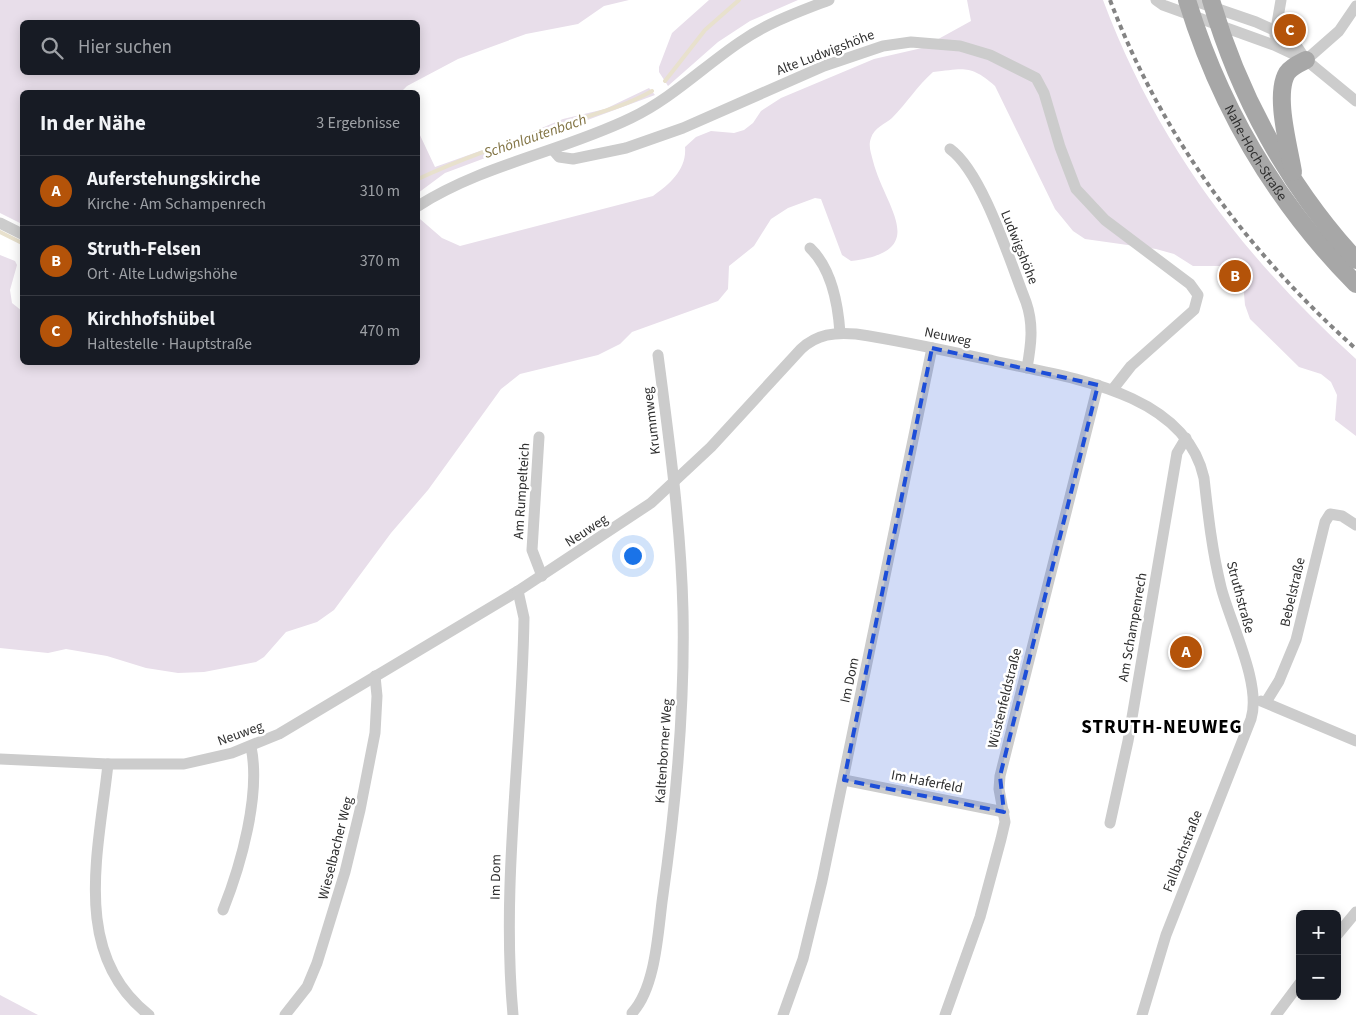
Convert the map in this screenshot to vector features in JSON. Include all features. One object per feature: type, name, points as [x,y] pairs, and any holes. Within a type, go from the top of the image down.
[{"type":"main road","name":"Nahe-Hoch-Straße","points":[[1212,3],[1219,26],[1254,112],[1295,182],[1332,233],[1356,260]]},
{"type":"main road","name":"Nahe-Hoch-Straße","points":[[1191,5],[1217,83],[1256,157],[1327,254],[1356,284]]},
{"type":"main road","points":[[1295,182],[1284,114],[1283,90],[1289,70],[1306,60]]},
{"type":"street","points":[[420,205],[479,173],[586,138],[633,117],[666,97],[758,30],[829,0]]},
{"type":"street","points":[[1156,0],[1191,5],[1212,3],[1275,30],[1292,41],[1306,60],[1356,101]]},
{"type":"street","points":[[1281,0],[1275,30],[1278,42],[1284,50]]},
{"type":"street","points":[[1191,5],[1219,26],[1306,60]]},
{"type":"street","points":[[1306,60],[1339,31],[1356,6]]},
{"type":"street","name":"Alte Ludwigshöhe","points":[[553,150],[559,156],[573,159],[626,148],[683,128],[770,89],[852,56],[883,46],[911,42],[944,44],[973,49],[1025,71],[1036,78],[1044,93],[1060,147],[1076,190],[1096,212],[1190,284],[1198,295],[1194,310],[1131,366],[1113,389]]},
{"type":"street","name":"Ludwigshöhe","points":[[950,149],[965,162],[979,187],[1031,316],[1032,332],[1027,368]]},
{"type":"street","points":[[0,223],[20,233]]},
{"type":"street","points":[[810,248],[826,268],[836,301],[840,333]]},
{"type":"street","name":"Neuweg","points":[[0,758],[108,764],[184,764],[209,760],[251,747],[305,720],[518,591],[620,526],[673,484],[808,342],[816,338],[840,333],[865,335],[1027,368],[1113,389],[1153,411]]},
{"type":"street","name":"Im Dom","points":[[783,1015],[812,926],[844,780],[932,348]]},
{"type":"street","name":"Krummweg","points":[[658,355],[673,484]]},
{"type":"street","name":"Wüstenfeldstraße","points":[[945,1015],[980,917],[1001,839],[1004,812],[1000,776],[1098,385]]},
{"type":"street","name":"Struthstraße","points":[[1153,411],[1186,438],[1201,462],[1221,587],[1251,681],[1254,700]]},
{"type":"street","name":"Am Rumpelteich","points":[[539,437],[532,550],[542,576]]},
{"type":"street","name":"Am Schampenrech","points":[[1110,823],[1128,741],[1177,453],[1186,438]]},
{"type":"street","name":"Kaltenborner Weg","points":[[632,1013],[645,994],[657,940],[677,780],[681,713],[683,611],[673,484]]},
{"type":"street","name":"Bebelstraße","points":[[1266,702],[1279,681],[1296,640],[1325,522],[1330,514],[1336,514],[1356,525]]},
{"type":"street","name":"Im Dom","points":[[513,1015],[510,860],[524,618],[518,591]]},
{"type":"street","name":"Wieselbacher Weg","points":[[285,1015],[307,987],[318,963],[343,880],[360,810],[374,733],[378,696],[375,676]]},
{"type":"street","points":[[1254,700],[1266,702],[1356,741]]},
{"type":"street","name":"Fallbachstraße","points":[[1142,1015],[1166,935],[1251,719],[1254,700]]},
{"type":"street","points":[[223,910],[237,869],[251,799],[254,759],[251,747]]},
{"type":"street","points":[[108,764],[95,896],[98,932],[103,951],[115,978],[135,1004],[149,1015]]},
{"type":"street","name":"Im Haferfeld","points":[[844,780],[1004,812]]},
{"type":"street","points":[[1341,930],[1356,912]]},
{"type":"street","points":[[1276,1015],[1296,988]]},
{"type":"highlighted area","points":[[932,348],[1098,385],[1000,776],[1004,812],[844,780]]},
{"type":"shaded area","points":[[0,0],[629,0],[604,6],[578,24],[526,34],[458,59],[407,86],[403,90],[20,90],[20,223],[0,213]]},
{"type":"shaded area","points":[[709,0],[798,0],[750,21],[718,42],[668,86],[659,72],[659,67],[672,33]]},
{"type":"shaded area","points":[[967,0],[1103,0],[1125,53],[1149,102],[1177,150],[1207,195],[1276,280],[1356,359],[1356,436],[1335,420],[1337,395],[1331,382],[1321,374],[1299,367],[1250,319],[1245,305],[1243,282],[1237,272],[1223,266],[1193,266],[1174,254],[1156,249],[1085,239],[1073,231],[1055,209],[995,86],[973,71],[960,69],[933,72],[892,118],[880,126],[872,135],[870,141],[873,161],[897,225],[897,237],[890,248],[876,256],[851,261],[842,255],[821,199],[815,198],[788,208],[771,219],[754,246],[729,266],[728,289],[718,301],[632,332],[620,344],[598,355],[520,374],[501,389],[428,490],[391,533],[334,610],[317,622],[286,632],[264,657],[256,662],[204,672],[178,673],[146,668],[107,656],[66,649],[48,653],[0,648],[0,255],[15,261],[17,265],[10,290],[12,303],[20,309],[20,365],[420,365],[420,219],[442,238],[460,246],[653,196],[676,175],[683,162],[685,147],[696,137],[711,131],[734,133],[744,130],[753,123],[761,111],[781,98],[874,59],[922,48],[971,21]]},
{"type":"shaded area","points":[[649,88],[655,95],[445,173],[420,192],[420,135],[435,167],[525,135],[563,119],[605,109]]},
{"type":"shaded area","points":[[0,995],[38,1015],[0,1015]]},
{"type":"waterway","name":"Schönlautenbach","points":[[665,81],[705,30],[739,0]]},
{"type":"waterway","name":"Schönlautenbach","points":[[420,178],[487,151],[618,107],[652,91]]},
{"type":"waterway","name":"Schönlautenbach","points":[[0,232],[20,242]]},
{"type":"railway","points":[[1110,0],[1131,50],[1155,99],[1182,145],[1212,189],[1244,232],[1279,272],[1356,349]]},
{"type":"place","name":"Kirchhofshübel","points":[[1290,30]]},
{"type":"place","name":"Struth-Felsen","points":[[1235,276]]},
{"type":"place","name":"Auferstehungskirche","points":[[1186,652]]},
{"type":"district","name":"STRUTH-NEUWEG","points":[[1162,726]]}]
